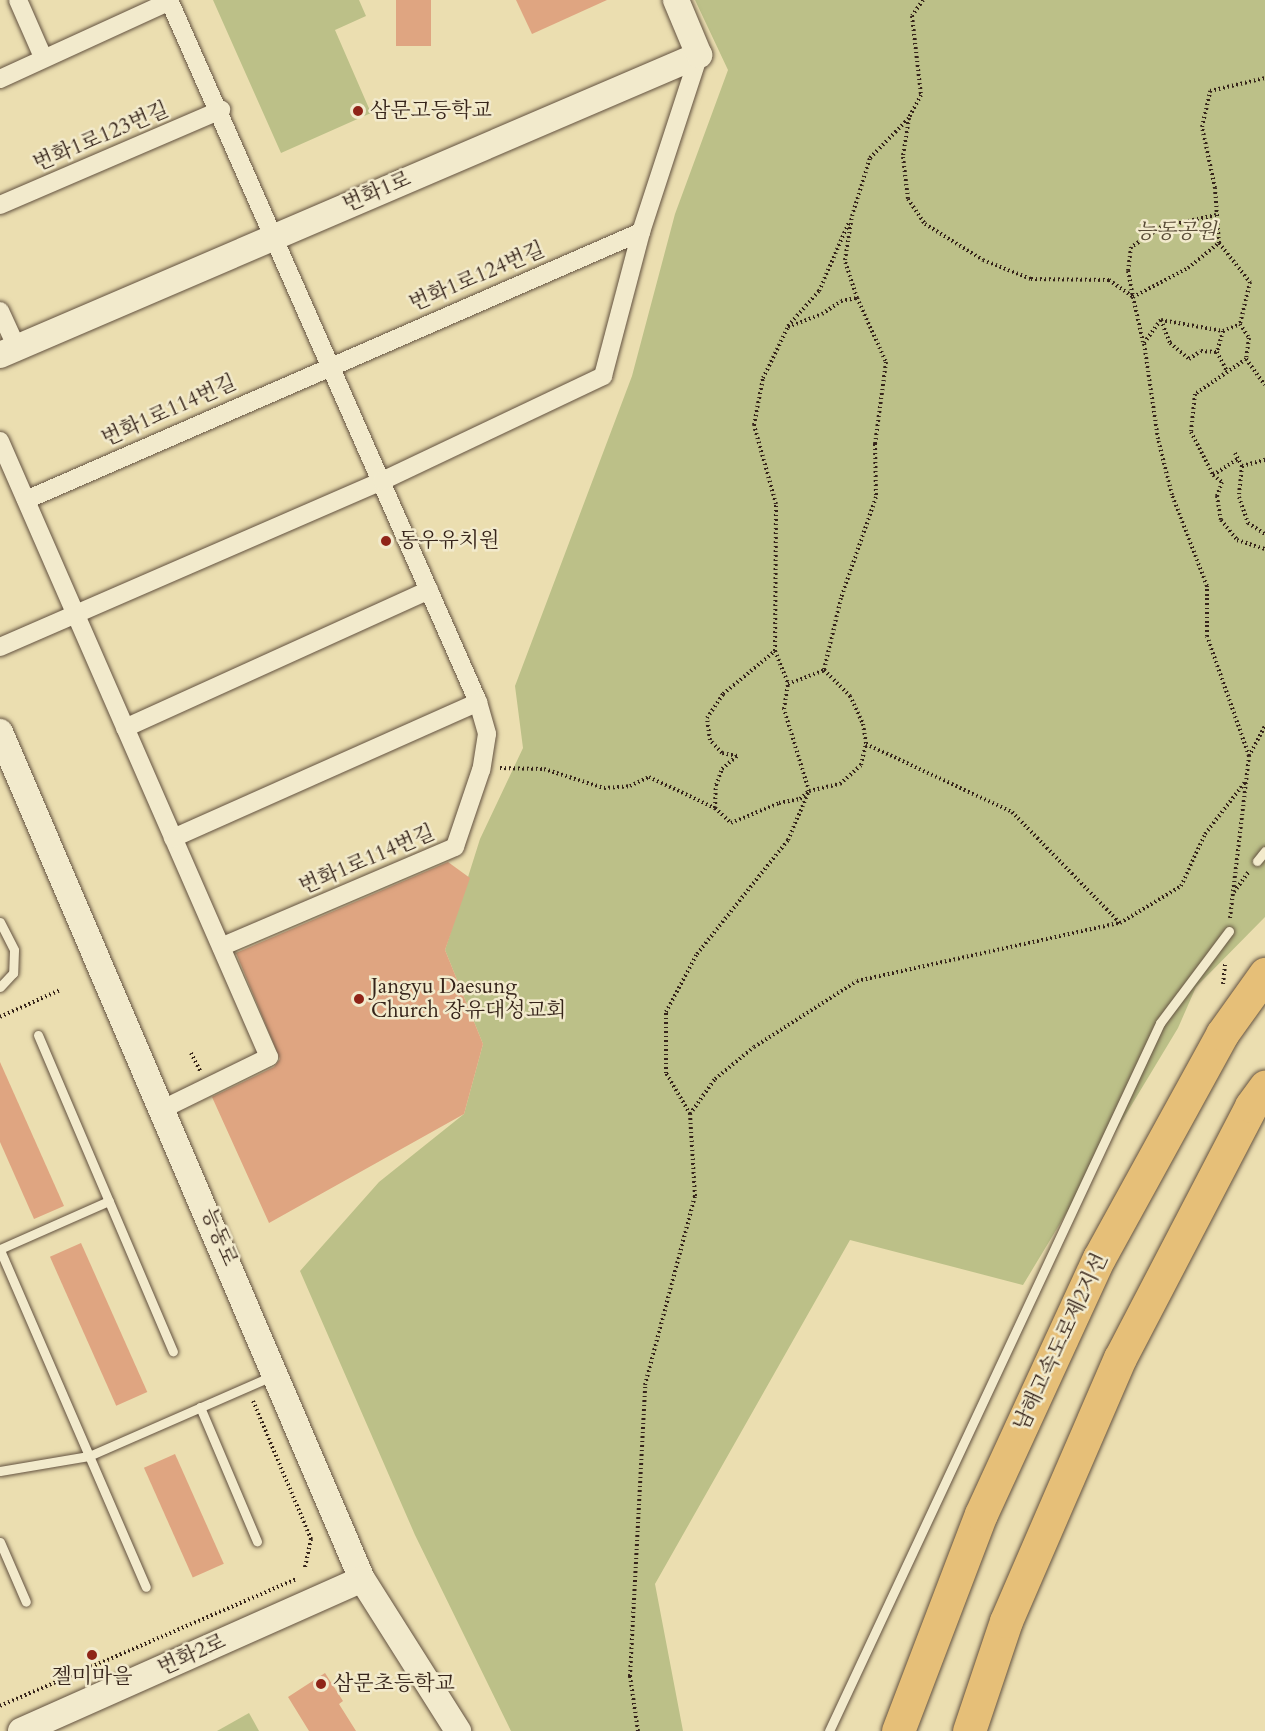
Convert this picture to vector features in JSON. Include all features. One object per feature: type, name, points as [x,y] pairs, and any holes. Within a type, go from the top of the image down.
[{"type":"highway","name":"남해고속도로제2지선","points":[[898,1731],[981,1514],[1099,1258],[1222,1034],[1265,974]]},
{"type":"highway","points":[[969,1731],[1006,1621],[1120,1358],[1251,1106],[1265,1087]]},
{"type":"street","points":[[18,0],[43,57]]},
{"type":"street","points":[[0,79],[43,57],[170,0],[478,702],[173,838]]},
{"type":"street","points":[[0,646],[76,616],[382,481],[603,376],[641,232],[699,56],[676,0]]},
{"type":"street","name":"번화1로","points":[[8,351],[699,56]]},
{"type":"street","name":"번화1로123번길","points":[[0,205],[220,110]]},
{"type":"street","name":"번화1로124번길","points":[[331,364],[641,232]]},
{"type":"street","points":[[0,311],[8,351]]},
{"type":"street","name":"번화1로114번길","points":[[26,500],[331,364]]},
{"type":"street","points":[[0,441],[269,1057],[164,1109]]},
{"type":"street","points":[[125,728],[429,590]]},
{"type":"street","name":"번화1로114번길","points":[[221,947],[455,847],[481,770],[487,734],[478,702]]},
{"type":"street","name":"능동로","points":[[0,732],[164,1109],[362,1579],[458,1731]]},
{"type":"street","name":"번화2로","points":[[21,1731],[362,1579]]},
{"type":"lane","points":[[1257,861],[1265,850]]},
{"type":"lane","points":[[0,922],[14,950],[13,973],[0,987]]},
{"type":"lane","points":[[829,1731],[1161,1023],[1229,931]]},
{"type":"lane","points":[[38,1035],[173,1352]]},
{"type":"lane","points":[[109,1201],[0,1249],[146,1587]]},
{"type":"lane","points":[[0,1471],[89,1456],[277,1374]]},
{"type":"lane","points":[[200,1407],[257,1541]]},
{"type":"lane","points":[[0,1542],[26,1602]]},
{"type":"path","points":[[638,1731],[630,1676],[645,1384],[695,1196],[690,1114],[666,1073],[666,1012],[697,954],[781,855],[809,791],[784,709],[788,684],[775,651],[776,504],[754,425],[763,378],[788,327],[819,291],[852,216],[870,158],[909,118],[921,95],[912,16],[923,0]]},
{"type":"path","points":[[1265,78],[1210,91],[1202,127],[1215,188],[1219,243],[1250,282],[1240,324],[1249,338],[1246,359],[1265,385]]},
{"type":"path","points":[[909,118],[903,157],[908,199],[925,224],[983,260],[1031,279],[1109,280],[1133,297]]},
{"type":"path","points":[[1216,215],[1161,227],[1131,247],[1128,271],[1144,343],[1172,495],[1207,586],[1207,636],[1249,756]]},
{"type":"path","points":[[824,670],[841,598],[876,497],[875,444],[886,362],[857,298],[845,260],[852,216]]},
{"type":"path","points":[[1133,297],[1188,268],[1219,243]]},
{"type":"path","points":[[788,327],[822,314],[841,301],[857,298]]},
{"type":"path","points":[[1144,343],[1161,320]]},
{"type":"path","points":[[1161,320],[1223,331],[1240,324]]},
{"type":"path","points":[[1161,320],[1170,343],[1189,358],[1202,351],[1217,352]]},
{"type":"path","points":[[1223,331],[1217,352],[1227,372]]},
{"type":"path","points":[[1246,359],[1195,394],[1191,432],[1214,475],[1222,482],[1217,496],[1221,520],[1237,540],[1265,549]]},
{"type":"path","points":[[1235,453],[1242,466],[1239,497],[1248,523],[1265,534]]},
{"type":"path","points":[[1214,475],[1238,459]]},
{"type":"path","points":[[1242,466],[1265,460]]},
{"type":"path","points":[[715,808],[716,785],[722,769],[737,756],[722,753],[710,740],[707,718],[723,694],[775,651]]},
{"type":"path","points":[[788,684],[824,670]]},
{"type":"path","points":[[481,770],[544,769],[604,788],[630,786],[649,777],[715,808],[730,823],[779,803],[800,799],[809,791],[840,784],[861,765],[866,744],[863,724],[850,696],[824,670]]},
{"type":"path","points":[[1222,990],[1249,756],[1265,726]]},
{"type":"path","points":[[866,744],[1012,812],[1120,923]]},
{"type":"path","points":[[690,1114],[716,1079],[754,1047],[857,981],[1120,923],[1181,886],[1205,834],[1246,781]]},
{"type":"path","points":[[1233,892],[1257,861]]},
{"type":"path","points":[[0,1017],[60,990]]},
{"type":"path","points":[[247,1387],[310,1539],[305,1568]]},
{"type":"path","points":[[0,1706],[296,1579]]},
{"type":"green space","points":[[213,0],[359,0],[366,16],[335,30],[371,113],[281,153]]},
{"type":"green space","name":"능동공원","points":[[695,0],[1265,0],[1265,917],[1196,987],[1178,1028],[1023,1285],[850,1240],[655,1584],[683,1731],[511,1731],[415,1535],[300,1271],[379,1182],[464,1114],[483,1044],[445,950],[480,839],[523,748],[515,686],[632,376],[675,214],[728,70]]},
{"type":"green space","points":[[249,1713],[259,1731],[217,1731]]},
{"type":"building","points":[[396,0],[431,0],[431,46],[396,46]]},
{"type":"building","points":[[516,0],[607,0],[532,34]]},
{"type":"building","name":"Jangyu Daesung Church 장유대성교회","points":[[448,862],[470,878],[445,950],[483,1044],[464,1114],[269,1223],[212,1097],[274,1067],[280,1059],[236,953]]},
{"type":"building","points":[[0,1062],[64,1206],[34,1219],[0,1142]]},
{"type":"building","points":[[81,1243],[147,1392],[116,1406],[50,1257]]},
{"type":"building","points":[[175,1454],[224,1564],[193,1577],[144,1468]]},
{"type":"building","points":[[325,1673],[343,1701],[339,1704],[356,1731],[309,1731],[288,1697]]},
{"type":"place","name":"삼문고등학교","points":[[358,111]]},
{"type":"place","name":"동우유치원","points":[[386,541]]},
{"type":"place","name":"Jangyu Daesung Church 장유대성교회","points":[[359,999]]},
{"type":"place","name":"젤미마을","points":[[92,1655]]},
{"type":"place","name":"삼문초등학교","points":[[321,1684]]}]
